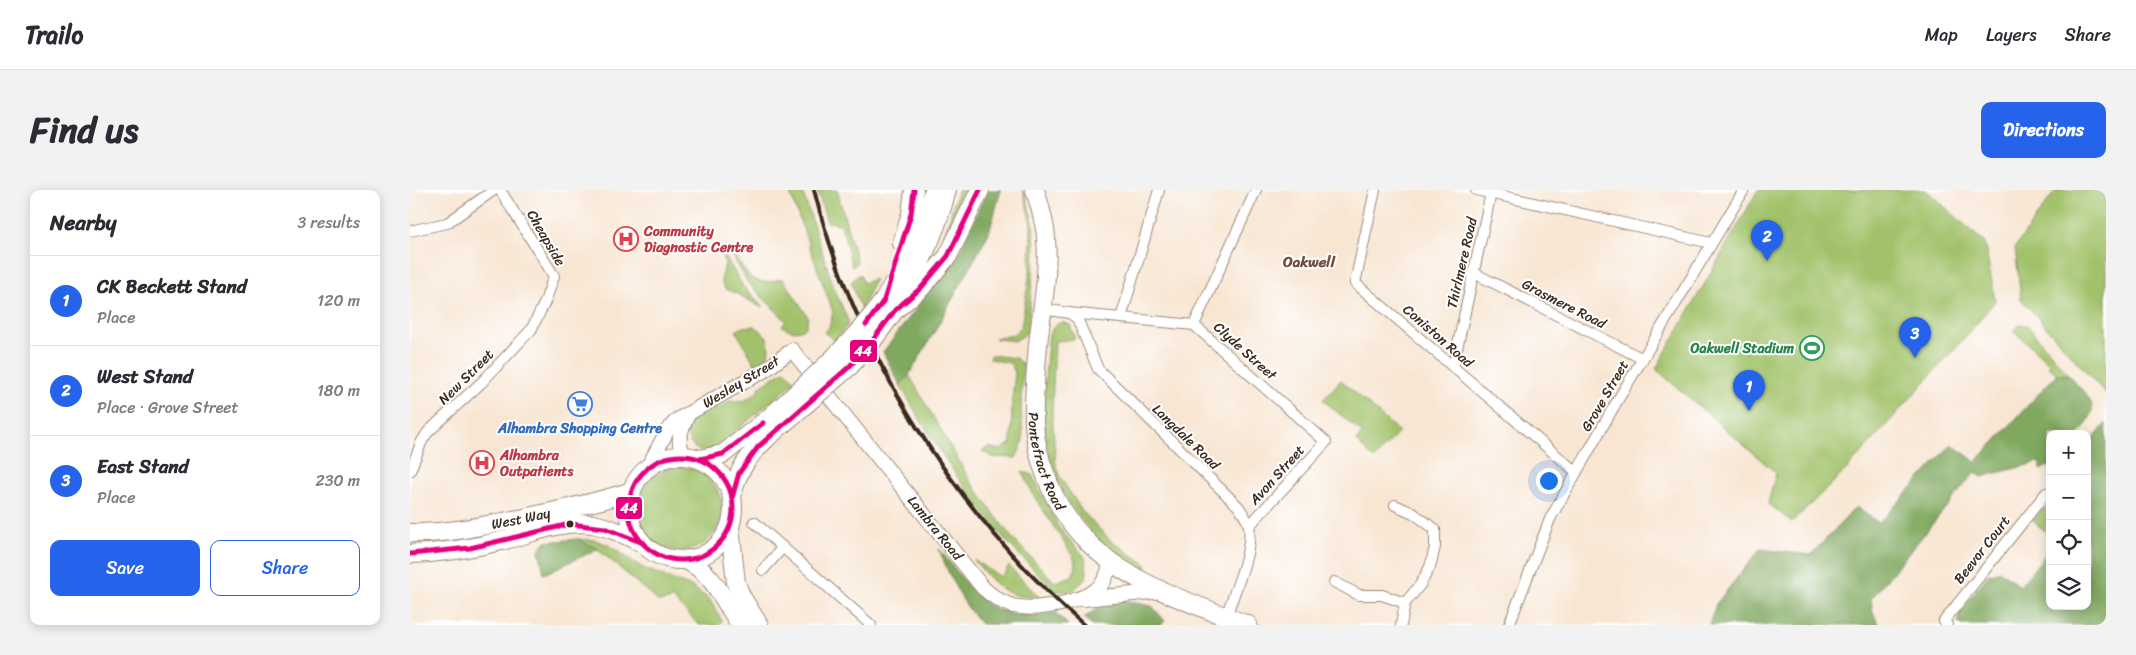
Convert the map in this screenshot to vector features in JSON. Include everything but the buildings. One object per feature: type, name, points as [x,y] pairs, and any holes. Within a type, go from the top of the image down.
[{"type":"highway","points":[[889,305],[911,214],[914,190]]},
{"type":"highway","points":[[889,305],[934,190]]},
{"type":"highway","points":[[732,498],[737,478],[745,462],[764,440],[773,424],[866,325],[889,305],[922,260],[940,216],[947,190]]},
{"type":"highway","points":[[889,305],[921,288],[948,256],[980,190]]},
{"type":"highway","name":"Pontefract Road","points":[[1035,190],[1046,238],[1046,268],[1034,389],[1034,425],[1039,459],[1053,495],[1066,517],[1087,542],[1111,564],[1162,592],[1248,625]]},
{"type":"highway","points":[[741,625],[712,580],[701,568],[686,560],[663,556],[643,543],[635,532],[630,520],[629,507],[632,491],[640,474],[659,460],[672,456],[692,457],[722,454],[773,424]]},
{"type":"highway","points":[[686,560],[700,556],[713,549],[723,539],[730,526],[733,512],[732,498],[721,474],[712,465],[692,457]]},
{"type":"highway","name":"West Way","points":[[410,533],[471,528],[600,502],[632,491]]},
{"type":"highway","name":"West Way","points":[[410,554],[428,554],[490,543],[539,530],[583,524],[618,531],[643,543]]},
{"type":"highway","points":[[730,526],[736,583],[741,596],[759,625]]},
{"type":"street","points":[[410,231],[447,223],[494,190]]},
{"type":"street","name":"Cheapside","points":[[500,190],[554,276],[545,302],[531,330]]},
{"type":"street","points":[[1121,318],[1159,190]]},
{"type":"street","points":[[1194,325],[1256,190]]},
{"type":"street","name":"Coniston Road","points":[[1375,190],[1355,283],[1576,472]]},
{"type":"street","points":[[1476,190],[1711,243]]},
{"type":"street","name":"Grove Street","points":[[1509,625],[1550,519],[1711,243],[1744,190]]},
{"type":"street","name":"Thirlmere Road","points":[[1453,367],[1491,193]]},
{"type":"street","name":"Grasmere Road","points":[[1474,273],[1643,359]]},
{"type":"street","points":[[1042,309],[1069,313]]},
{"type":"street","name":"Clyde Street","points":[[1069,313],[1194,325],[1326,442]]},
{"type":"street","name":"Langdale Road","points":[[1069,313],[1079,322],[1098,370],[1238,506],[1246,517],[1249,526]]},
{"type":"street","name":"New Street","points":[[410,471],[414,449],[428,432],[482,382],[531,330]]},
{"type":"street","name":"Lambra Road","points":[[792,350],[984,588],[996,599],[1012,606],[1031,608],[1076,600],[1100,587],[1111,564]]},
{"type":"street","name":"Wesley Street","points":[[648,467],[667,431],[677,420],[765,370],[792,350]]},
{"type":"street","name":"Wesley Street","points":[[690,412],[679,432],[680,448],[692,457]]},
{"type":"street","name":"Avon Street","points":[[1249,526],[1326,442]]},
{"type":"street","name":"Beevor Court","points":[[1948,625],[1944,621],[2046,493]]},
{"type":"street","points":[[1395,505],[1413,513],[1435,529],[1435,547],[1430,567],[1420,585],[1405,604],[1401,625]]},
{"type":"street","points":[[410,521],[428,533]]},
{"type":"street","points":[[754,522],[870,625]]},
{"type":"street","points":[[1226,617],[1249,541],[1249,526]]},
{"type":"street","points":[[762,570],[783,547]]},
{"type":"street","points":[[410,562],[428,554]]},
{"type":"street","points":[[1334,582],[1358,595],[1382,595],[1405,604]]},
{"type":"street","points":[[1076,600],[1162,592]]},
{"type":"green space","points":[[789,190],[802,190],[834,288],[849,323],[835,341],[824,332],[829,328],[833,312]]},
{"type":"green space","points":[[817,190],[837,190],[857,263],[852,267],[841,224],[827,222]]},
{"type":"green space","points":[[958,190],[972,190],[938,256]]},
{"type":"green space","points":[[987,190],[1001,190],[989,233],[936,329],[909,375],[900,385],[883,352],[960,251]]},
{"type":"green space","points":[[1023,190],[1033,222],[1035,253],[1027,333],[1015,341],[996,339],[1013,335],[1021,327],[1030,272],[1031,224]]},
{"type":"green space","name":"Oakwell Stadium","points":[[1758,190],[1926,190],[1985,243],[1995,301],[1846,470],[1792,522],[1768,504],[1776,473],[1656,369]]},
{"type":"green space","points":[[2056,190],[2106,190],[2106,394],[2021,299],[2015,247]]},
{"type":"green space","points":[[732,248],[744,270],[752,278],[767,282],[783,279],[808,317],[806,327],[794,331],[782,326],[786,321],[748,283],[729,250]]},
{"type":"green space","points":[[725,256],[743,286],[763,306],[762,308],[725,289],[721,281],[725,263],[722,258]]},
{"type":"green space","points":[[860,274],[863,283],[875,279],[861,309],[851,282]]},
{"type":"green space","points":[[1062,322],[1070,325],[1075,339],[1055,341],[1052,411],[1056,467],[1060,477],[1082,511],[1111,541],[1146,564],[1147,573],[1105,547],[1097,538],[1070,504],[1058,481],[1050,459],[1044,412],[1046,361],[1049,335],[1054,326]]},
{"type":"green space","points":[[2019,325],[2027,325],[2069,375],[2057,374],[2048,366],[2050,364],[2013,330]]},
{"type":"green space","points":[[755,326],[767,337],[769,350],[766,361],[756,366],[736,331],[743,327]]},
{"type":"green space","points":[[991,355],[1016,358],[1023,365],[1021,404],[1023,442],[1016,458],[993,457],[982,451],[988,447],[1001,450],[1011,443],[1015,372],[1010,363],[990,359]]},
{"type":"green space","points":[[785,370],[795,382],[711,450],[698,450],[693,447],[687,432],[688,426],[695,416],[714,406],[717,409],[732,400],[742,402],[758,392],[760,386]]},
{"type":"green space","points":[[2057,374],[2069,375],[2088,397],[2092,409],[2091,416],[2082,430],[2046,430],[2046,467],[2041,470],[2039,462],[1982,477],[1975,472],[1871,599],[1873,613],[1879,625],[1709,625],[1716,604],[1760,549],[1811,555],[1856,507],[1879,523],[1952,444],[1976,462]]},
{"type":"green space","points":[[909,375],[971,482],[1012,538],[1055,582],[1072,576],[1076,567],[1074,558],[1034,496],[1022,471],[1032,475],[1059,528],[1085,557],[1086,579],[1072,591],[1055,591],[1009,544],[964,487],[937,447],[900,385]]},
{"type":"green space","points":[[1341,380],[1399,432],[1374,459],[1356,441],[1362,433],[1323,400]]},
{"type":"green space","points":[[2106,423],[2106,625],[1961,625],[1958,623],[1960,610],[1988,575],[2000,571],[2020,586],[2046,554],[2046,610],[2091,610],[2091,442]]},
{"type":"green space","points":[[680,467],[703,474],[715,486],[722,509],[715,532],[703,544],[680,551],[657,544],[645,532],[638,509],[645,486],[657,474]]},
{"type":"green space","points":[[2046,509],[2046,532],[2033,521],[2042,510]]},
{"type":"green space","points":[[577,539],[595,540],[608,545],[643,568],[692,587],[710,600],[722,621],[719,625],[699,625],[673,599],[659,602],[598,549]]},
{"type":"green space","points":[[577,539],[598,549],[544,574],[539,550],[545,542]]},
{"type":"green space","points":[[939,549],[975,593],[986,603],[999,610],[1014,614],[1056,613],[1068,625],[981,624],[967,607],[956,588]]},
{"type":"green space","points":[[974,560],[1001,577],[1009,566],[1039,597],[1017,595],[1001,588]]},
{"type":"green space","points":[[1112,598],[1152,606],[1165,621],[1161,625],[1092,625],[1084,618]]},
{"type":"railway","points":[[814,190],[832,251],[856,312],[884,370],[917,427],[953,482],[994,533],[1037,581],[1084,625]]},
{"type":"transit line","name":"44","points":[[866,325],[884,300],[911,214],[914,190]]},
{"type":"transit line","name":"44","points":[[732,498],[739,473],[758,447],[849,367],[873,340],[895,310],[921,288],[948,256],[980,190]]},
{"type":"transit line","name":"44","points":[[700,459],[723,454],[763,423]]},
{"type":"transit line","name":"44","points":[[681,456],[701,460],[718,471],[729,488],[733,508],[729,528],[718,545],[701,556],[681,560],[661,556],[644,545],[633,528],[629,508],[633,488],[644,471],[661,460],[681,456]]},
{"type":"transit line","name":"44","points":[[410,554],[470,548],[570,524],[605,528],[643,543]]},
{"type":"place","name":"Community Diagnostic Centre","points":[[626,239]]},
{"type":"place","name":"West Stand","points":[[1767,261]]},
{"type":"place","name":"Oakwell Stadium","points":[[1812,348]]},
{"type":"place","name":"East Stand","points":[[1915,358]]},
{"type":"place","name":"Alhambra Shopping Centre","points":[[580,404]]},
{"type":"place","name":"CK Beckett Stand","points":[[1749,411]]},
{"type":"place","name":"Alhambra Outpatients","points":[[482,463]]},
{"type":"district","name":"Oakwell","points":[[1309,262]]}]
